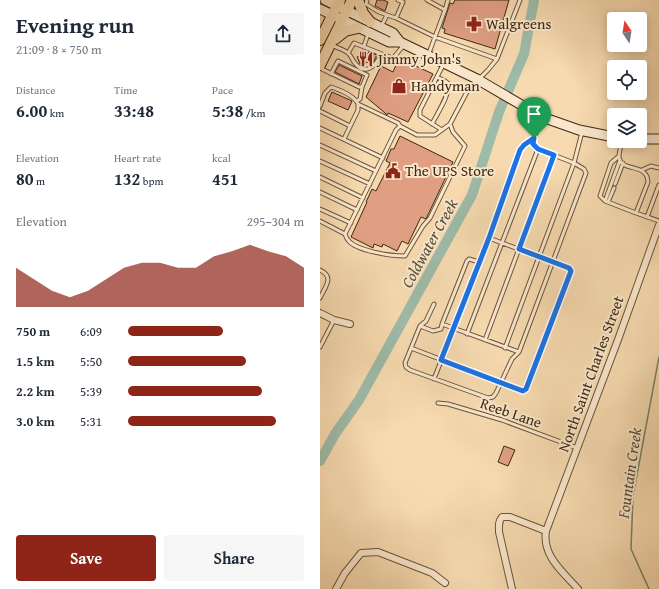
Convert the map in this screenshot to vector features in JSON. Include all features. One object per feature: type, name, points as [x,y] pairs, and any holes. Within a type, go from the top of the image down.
[{"type":"main road","points":[[325,0],[339,3],[347,10],[393,33],[402,43]]},
{"type":"main road","points":[[320,65],[352,0]]},
{"type":"main road","points":[[358,0],[363,13],[370,22]]},
{"type":"main road","points":[[320,40],[339,3]]},
{"type":"main road","points":[[320,9],[368,33],[389,42],[402,43],[478,79],[494,90],[542,117],[582,131],[607,136]]},
{"type":"main road","points":[[331,43],[344,31],[358,28]]},
{"type":"main road","points":[[647,139],[659,139]]},
{"type":"street","name":"North Saint Charles Street","points":[[546,531],[619,337],[659,225]]},
{"type":"street","points":[[320,314],[334,320],[350,324]]},
{"type":"street","points":[[512,589],[499,532],[498,524],[502,517],[510,517],[546,531],[545,544],[548,553],[578,589]]},
{"type":"street","points":[[336,589],[344,573],[361,553],[378,552],[432,573],[444,583]]},
{"type":"lane","points":[[367,0],[366,4],[377,11],[396,18],[435,37],[497,59]]},
{"type":"lane","points":[[396,18],[403,1],[398,0]]},
{"type":"lane","points":[[427,0],[445,10]]},
{"type":"lane","points":[[428,55],[448,0]]},
{"type":"lane","points":[[320,106],[325,94],[331,87],[338,89],[356,99],[358,102],[417,135],[436,135],[450,124],[468,90],[497,59],[520,0]]},
{"type":"lane","points":[[381,27],[387,14]]},
{"type":"lane","points":[[364,46],[368,33]]},
{"type":"lane","points":[[331,43],[348,53],[356,65],[363,69],[367,69],[375,65],[382,54]]},
{"type":"lane","points":[[348,53],[354,43],[392,58],[402,43]]},
{"type":"lane","points":[[331,74],[338,60],[367,75],[362,86],[360,99],[358,102],[358,110],[344,138]]},
{"type":"lane","points":[[442,130],[420,116],[420,110],[444,63]]},
{"type":"lane","points":[[320,68],[359,88],[362,86]]},
{"type":"lane","points":[[432,124],[449,89],[449,84],[437,77]]},
{"type":"lane","points":[[320,111],[350,126]]},
{"type":"lane","points":[[434,304],[426,321],[420,326],[405,363],[406,367],[410,370],[488,398],[493,397],[512,359],[519,352],[586,173],[584,169],[574,163],[538,149],[533,144],[542,117]]},
{"type":"lane","points":[[400,126],[396,130],[346,234],[348,240],[374,253],[405,256],[423,226],[430,218],[465,146],[454,132],[450,124]]},
{"type":"lane","points":[[320,128],[344,138],[383,158]]},
{"type":"lane","points":[[505,348],[574,163],[582,131]]},
{"type":"lane","points":[[434,378],[489,238],[520,150],[534,138]]},
{"type":"lane","points":[[320,145],[376,171]]},
{"type":"lane","points":[[615,184],[621,160],[622,148]]},
{"type":"lane","points":[[467,334],[538,149]]},
{"type":"lane","points":[[485,340],[554,155]]},
{"type":"lane","points":[[320,160],[370,184]]},
{"type":"lane","points":[[606,202],[621,160]]},
{"type":"lane","points":[[636,213],[648,182],[646,173],[621,160],[611,163],[600,196],[606,202],[636,213],[647,217],[659,221]]},
{"type":"lane","points":[[642,170],[651,166],[659,168]]},
{"type":"lane","points":[[320,177],[363,198]]},
{"type":"lane","points":[[647,217],[659,185]]},
{"type":"lane","points":[[606,202],[614,188]]},
{"type":"lane","points":[[320,192],[357,210]]},
{"type":"lane","points":[[320,209],[350,224]]},
{"type":"lane","points":[[320,221],[346,234]]},
{"type":"lane","points":[[411,348],[523,391],[526,389],[571,271],[569,268],[489,238]]},
{"type":"lane","points":[[420,326],[433,331],[441,329],[467,261],[469,259],[479,262]]},
{"type":"lane","points":[[320,270],[326,273],[328,277],[328,282],[320,298]]},
{"type":"lane","points":[[320,347],[334,320]]},
{"type":"lane","points":[[442,324],[519,352]]},
{"type":"lane","name":"Reeb Lane","points":[[438,403],[448,404],[502,420],[577,448]]},
{"type":"building","points":[[377,0],[388,2],[385,11],[375,6]]},
{"type":"building","points":[[455,0],[509,0],[495,49],[444,33],[445,29],[442,28],[450,3],[453,4]]},
{"type":"building","name":"Jimmy John's","points":[[369,52],[377,55],[374,61],[360,64],[357,57]]},
{"type":"building","name":"Handyman","points":[[399,58],[433,74],[408,122],[388,113],[387,115],[366,97],[381,66],[393,72]]},
{"type":"building","points":[[339,65],[362,76],[359,84],[335,72]]},
{"type":"building","points":[[332,92],[352,101],[348,110],[328,101]]},
{"type":"building","points":[[400,136],[453,162],[426,219],[421,217],[408,244],[402,241],[397,251],[383,244],[382,247],[374,244],[373,248],[351,237],[372,189],[376,191],[390,163],[386,161],[391,149],[394,149]]},
{"type":"building","points":[[504,446],[515,450],[508,466],[498,462]]},
{"type":"waterway","name":"Coldwater Creek","points":[[320,461],[335,434],[359,400],[472,195],[499,112],[524,54],[534,0]]},
{"type":"waterway","name":"Fountain Creek","points":[[649,589],[631,549],[633,496],[659,357]]},
{"type":"place","name":"Walgreens","points":[[474,24]]},
{"type":"place","name":"Jimmy John's","points":[[366,59]]},
{"type":"place","name":"Handyman","points":[[399,86]]},
{"type":"place","name":"The UPS Store","points":[[393,171]]},
{"type":"route","points":[[534,138],[533,144],[538,149],[554,155],[519,249],[569,268],[571,271],[526,389],[523,391],[441,360],[489,238],[520,150],[528,141],[534,138]]}]
